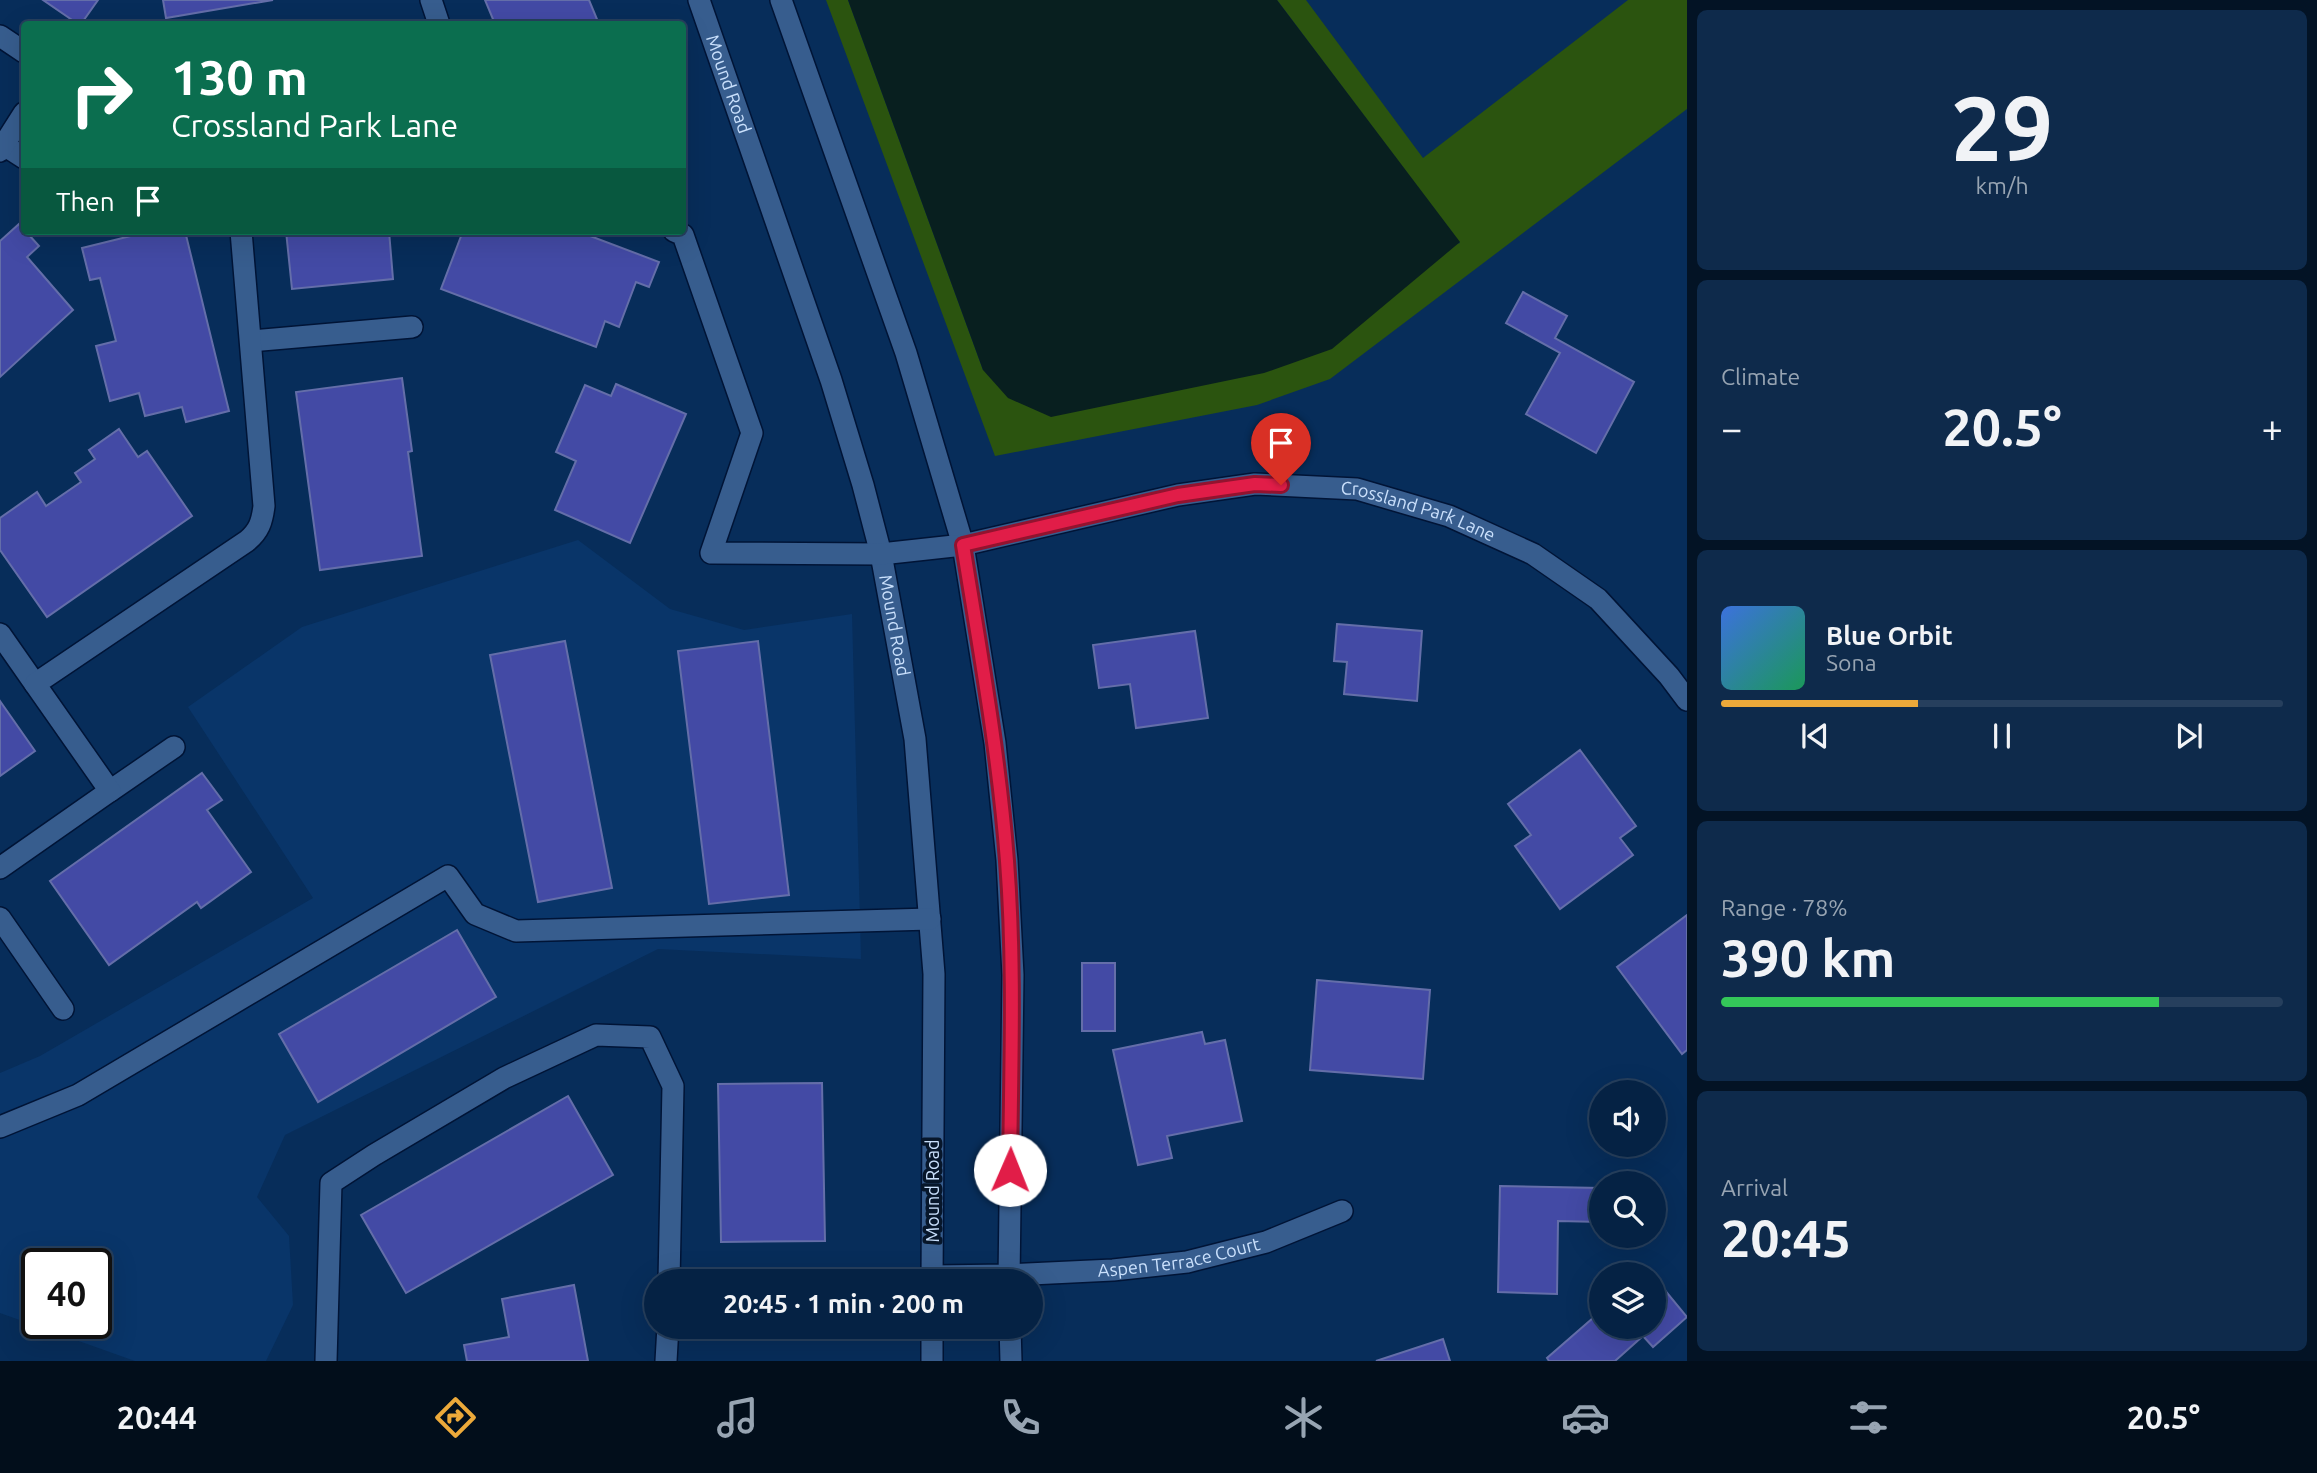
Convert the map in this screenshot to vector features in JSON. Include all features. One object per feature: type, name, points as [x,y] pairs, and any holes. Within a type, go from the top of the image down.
[{"type":"street","points":[[431,0],[438,21]]},
{"type":"street","name":"Mound Road","points":[[699,0],[831,380],[863,485],[881,554],[915,739],[934,974],[927,1269]]},
{"type":"street","points":[[781,0],[906,353],[963,545],[995,743],[1007,860],[1013,975],[1008,1269]]},
{"type":"street","points":[[0,36],[21,50]]},
{"type":"street","points":[[21,118],[2,148],[21,157]]},
{"type":"street","points":[[35,684],[257,532],[264,506],[241,235]]},
{"type":"street","name":"Crossland Park Lane","points":[[683,235],[752,433],[711,553],[881,554],[963,545],[1178,495],[1255,484],[1357,489],[1449,516],[1533,554],[1598,599],[1669,676],[1687,700]]},
{"type":"street","points":[[251,341],[412,327]]},
{"type":"street","points":[[0,634],[110,791]]},
{"type":"street","points":[[0,868],[174,747]]},
{"type":"street","points":[[0,1127],[78,1095],[448,876],[475,914],[516,931],[930,919]]},
{"type":"street","points":[[0,918],[63,1009]]},
{"type":"street","points":[[326,1361],[331,1183],[504,1079],[596,1035],[650,1037],[673,1086],[669,1269]]},
{"type":"street","name":"Aspen Terrace Court","points":[[1043,1275],[1187,1262],[1266,1242],[1342,1211]]},
{"type":"street","points":[[666,1361],[667,1339]]},
{"type":"street","points":[[932,1339],[932,1361]]},
{"type":"street","points":[[1010,1339],[1011,1361]]},
{"type":"shaded area","points":[[848,0],[1277,0],[1460,242],[1332,349],[1264,373],[1051,417],[1008,398],[983,370]]},
{"type":"shaded area","points":[[578,540],[670,609],[744,630],[852,614],[861,959],[658,949],[285,1135],[257,1197],[289,1236],[293,1305],[266,1361],[135,1361],[73,1339],[112,1339],[112,1248],[21,1248],[21,1320],[0,1313],[0,1073],[40,1056],[313,898],[188,707],[302,627]]},
{"type":"green space","points":[[826,0],[848,0],[983,370],[1460,243],[1277,0],[1306,0],[1423,158],[1628,0],[1687,0],[1687,109],[1330,379],[1257,405],[995,456]]},
{"type":"building","points":[[43,0],[98,0],[83,21],[74,21]]},
{"type":"building","points":[[163,0],[273,0],[166,18]]},
{"type":"building","points":[[485,0],[589,0],[598,21],[494,21]]},
{"type":"building","points":[[19,224],[21,235],[29,235],[39,246],[27,257],[73,310],[0,377],[0,241]]},
{"type":"building","points":[[135,235],[186,235],[229,411],[186,422],[182,407],[145,416],[139,393],[110,401],[96,346],[116,341],[100,278],[90,280],[82,248]]},
{"type":"building","points":[[286,235],[389,235],[393,279],[292,289]]},
{"type":"building","points":[[461,235],[588,235],[659,262],[649,287],[636,282],[619,327],[605,321],[596,347],[441,289]]},
{"type":"building","points":[[1523,292],[1567,316],[1555,338],[1634,382],[1596,453],[1526,414],[1560,353],[1506,323]]},
{"type":"building","points":[[402,378],[412,451],[408,452],[422,556],[320,570],[296,392]]},
{"type":"building","points":[[616,384],[686,414],[630,543],[555,510],[576,461],[556,452],[585,385],[611,396]]},
{"type":"building","points":[[119,429],[138,457],[147,451],[192,516],[47,617],[0,550],[0,518],[37,492],[46,506],[81,482],[75,473],[95,459],[89,450]]},
{"type":"building","points":[[1337,624],[1422,631],[1417,701],[1344,694],[1347,662],[1334,661]]},
{"type":"building","points":[[1195,631],[1208,718],[1136,728],[1130,684],[1099,688],[1093,645]]},
{"type":"building","points":[[565,641],[612,888],[538,902],[490,655]]},
{"type":"building","points":[[758,641],[789,895],[709,904],[678,651]]},
{"type":"building","points":[[0,701],[35,751],[0,776]]},
{"type":"building","points":[[1580,750],[1636,826],[1620,838],[1633,855],[1560,909],[1515,846],[1531,835],[1508,804]]},
{"type":"building","points":[[202,773],[222,800],[207,810],[251,872],[201,908],[197,902],[109,965],[50,881]]},
{"type":"building","points":[[1687,915],[1687,1050],[1682,1054],[1617,967]]},
{"type":"building","points":[[457,930],[496,997],[318,1102],[279,1034]]},
{"type":"building","points":[[1082,963],[1115,963],[1115,1031],[1082,1031]]},
{"type":"building","points":[[1317,980],[1430,990],[1423,1079],[1310,1070]]},
{"type":"building","points":[[1202,1032],[1205,1044],[1225,1040],[1242,1121],[1167,1136],[1172,1158],[1138,1165],[1113,1050]]},
{"type":"building","points":[[822,1083],[825,1241],[721,1242],[718,1084]]},
{"type":"building","points":[[568,1096],[613,1175],[406,1293],[361,1215]]},
{"type":"building","points":[[1500,1186],[1589,1188],[1589,1222],[1558,1221],[1557,1294],[1498,1292]]},
{"type":"building","points":[[574,1285],[588,1361],[467,1361],[464,1345],[509,1337],[502,1299]]},
{"type":"building","points":[[1666,1292],[1687,1317],[1666,1336]]},
{"type":"building","points":[[1589,1321],[1589,1339],[1640,1339],[1615,1361],[1549,1361],[1547,1358]]},
{"type":"building","points":[[1443,1339],[1450,1361],[1376,1361]]},
{"type":"building","points":[[1646,1339],[1662,1339],[1653,1347]]},
{"type":"route","points":[[1010,1170],[1013,975],[1007,860],[995,743],[963,545],[1178,495],[1255,484],[1281,485]]}]
